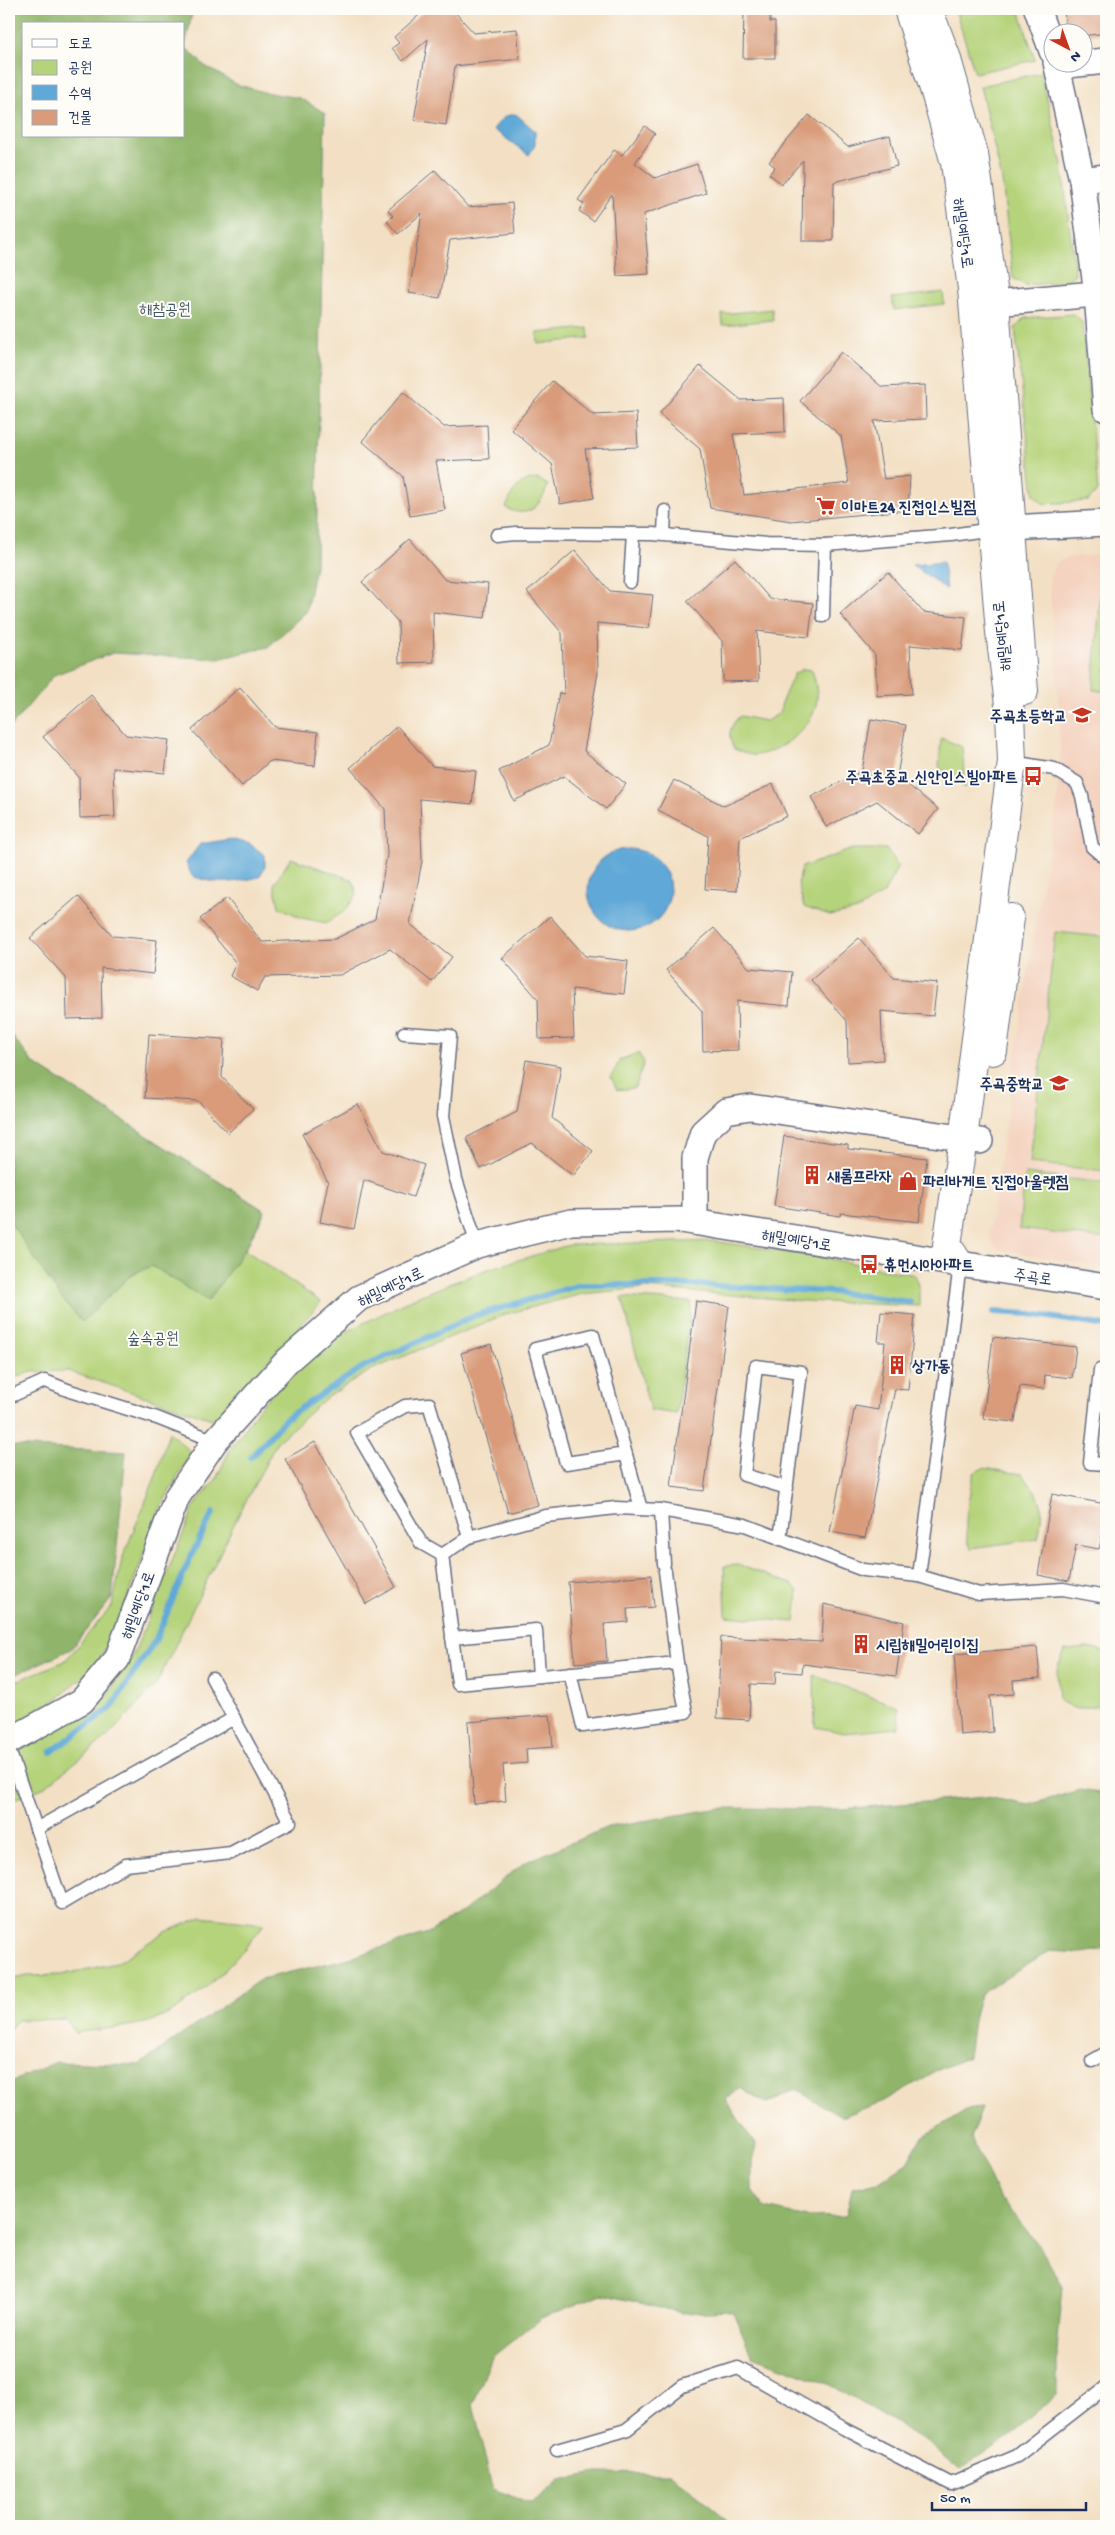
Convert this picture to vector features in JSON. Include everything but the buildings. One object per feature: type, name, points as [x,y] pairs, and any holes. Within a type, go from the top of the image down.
[{"type":"street","name":"해밀예당1로","points":[[908,9],[935,92],[955,163],[1003,529]]},
{"type":"street","name":"해밀예당1로","points":[[928,9],[946,56],[974,154],[995,303],[1010,713],[1020,763],[972,1140],[947,1245],[960,1265]]},
{"type":"street","points":[[1037,9],[1042,22]]},
{"type":"street","points":[[1092,61],[1106,61]]},
{"type":"street","points":[[1059,72],[1082,180],[1101,293],[1106,409]]},
{"type":"street","points":[[1082,180],[1106,177]]},
{"type":"street","points":[[995,303],[1101,293]]},
{"type":"street","points":[[1003,529],[1106,523]]},
{"type":"street","points":[[694,1222],[695,1158],[703,1132],[726,1111],[750,1107],[972,1140]]},
{"type":"street","name":"해밀예당1로","points":[[9,1741],[82,1701],[117,1659],[177,1497],[215,1441],[287,1361],[359,1298],[477,1245],[571,1222],[680,1220],[960,1265]]},
{"type":"street","name":"주곡로","points":[[960,1265],[1106,1287]]},
{"type":"lane","points":[[664,534],[665,511]]},
{"type":"lane","points":[[497,535],[516,532],[664,534],[766,544],[825,545],[1003,529]]},
{"type":"lane","points":[[630,582],[633,534]]},
{"type":"lane","points":[[823,616],[825,545]]},
{"type":"lane","points":[[1020,763],[1054,769],[1077,783],[1082,796],[1092,846],[1106,859]]},
{"type":"lane","points":[[404,1033],[450,1036],[443,1116],[456,1179],[477,1245]]},
{"type":"lane","points":[[919,1576],[960,1265]]},
{"type":"lane","points":[[626,1454],[566,1463],[535,1349],[594,1335],[641,1509]]},
{"type":"lane","points":[[780,1539],[787,1488],[801,1372],[756,1366],[744,1475],[766,1484],[787,1488]]},
{"type":"lane","points":[[1106,1371],[1100,1370],[1090,1463],[1106,1464]]},
{"type":"lane","points":[[9,1397],[45,1381],[70,1391],[157,1418],[215,1441]]},
{"type":"lane","points":[[442,1555],[421,1543],[357,1433],[405,1406],[429,1404],[469,1537]]},
{"type":"lane","points":[[442,1555],[469,1537],[546,1516],[616,1508],[661,1510],[745,1525],[863,1570],[919,1576],[979,1594],[1063,1589],[1106,1597]]},
{"type":"lane","points":[[570,1673],[583,1726],[686,1712],[677,1663],[665,1567],[661,1510]]},
{"type":"lane","points":[[442,1555],[458,1684],[677,1663]]},
{"type":"lane","points":[[452,1638],[536,1630],[539,1676]]},
{"type":"lane","points":[[9,1750],[62,1903],[126,1865],[231,1853],[290,1822],[212,1678]]},
{"type":"lane","points":[[36,1829],[234,1718]]},
{"type":"lane","points":[[1092,2060],[1106,2053]]},
{"type":"lane","points":[[557,2450],[626,2430],[682,2386],[738,2368],[846,2429],[951,2484],[1017,2456],[1106,2387]]},
{"type":"shaded area","name":"주곡중학교","points":[[1106,553],[1106,1268],[1000,1250],[994,1245],[989,1234],[1034,932],[1057,803],[1060,753],[1057,676],[1049,579],[1055,564],[1065,558]]},
{"type":"green space","name":"해참공원","points":[[9,9],[193,9],[185,47],[205,66],[236,84],[263,92],[300,98],[325,113],[316,561],[306,612],[268,647],[218,659],[113,653],[54,675],[9,729]]},
{"type":"green space","points":[[955,9],[1019,9],[1035,60],[975,73]]},
{"type":"green space","points":[[1041,73],[1062,165],[1075,274],[1065,282],[1025,285],[1013,278],[1002,180],[980,86]]},
{"type":"green space","points":[[943,292],[944,304],[894,310],[892,298]]},
{"type":"green space","points":[[772,309],[773,320],[723,325],[722,314]]},
{"type":"green space","points":[[1074,314],[1082,322],[1098,491],[1088,501],[1044,504],[1034,495],[1015,328],[1025,318]]},
{"type":"green space","points":[[588,328],[589,338],[538,344],[537,333]]},
{"type":"green space","points":[[538,479],[548,485],[538,504],[528,511],[521,512],[506,508],[517,487],[526,481]]},
{"type":"green space","points":[[1106,562],[1106,692],[1093,690],[1103,563]]},
{"type":"green space","points":[[803,669],[812,670],[817,697],[813,714],[808,723],[793,738],[765,753],[754,755],[734,749],[730,739],[730,731],[736,720],[740,716],[766,721],[780,713],[782,701],[794,674]]},
{"type":"green space","points":[[941,738],[962,747],[965,788],[939,767]]},
{"type":"green space","points":[[853,849],[886,849],[898,866],[884,893],[858,910],[830,916],[804,907],[798,884],[802,867]]},
{"type":"green space","points":[[291,858],[353,880],[357,894],[346,910],[327,923],[302,918],[279,907],[274,884]]},
{"type":"green space","points":[[1055,932],[1106,937],[1106,1171],[1030,1163]]},
{"type":"green space","name":"숲속공원","points":[[9,1032],[33,1063],[265,1211],[245,1250],[321,1302],[215,1420],[68,1371],[32,1372],[9,1379]]},
{"type":"green space","points":[[9,1032],[33,1063],[265,1211],[244,1250],[208,1301],[152,1266],[132,1274],[82,1322],[61,1298],[9,1220]]},
{"type":"green space","points":[[638,1053],[644,1062],[635,1088],[617,1090],[611,1077],[620,1060]]},
{"type":"green space","points":[[1025,1174],[1106,1183],[1106,1239],[1019,1229]]},
{"type":"green space","points":[[713,1241],[820,1257],[915,1275],[919,1290],[919,1306],[804,1301],[644,1288],[582,1294],[506,1314],[371,1370],[326,1398],[277,1442],[237,1518],[156,1685],[107,1737],[43,1788],[9,1801],[9,1754],[107,1695],[134,1653],[195,1505],[215,1481],[230,1450],[258,1409],[296,1366],[348,1331],[414,1298],[485,1270],[569,1245]]},
{"type":"green space","points":[[622,1297],[692,1302],[676,1414],[650,1410]]},
{"type":"green space","points":[[169,1432],[191,1452],[161,1507],[115,1633],[94,1667],[56,1700],[9,1730],[9,1680],[19,1680],[65,1661],[112,1606],[122,1559],[155,1478]]},
{"type":"green space","points":[[9,1446],[126,1452],[112,1598],[71,1649],[12,1676],[9,1675]]},
{"type":"green space","points":[[983,1468],[1022,1474],[1030,1483],[1039,1498],[1042,1511],[1038,1539],[971,1548],[966,1532],[968,1501],[974,1473]]},
{"type":"green space","points":[[738,1565],[792,1584],[798,1591],[795,1622],[726,1616],[724,1566]]},
{"type":"green space","points":[[1088,1648],[1106,1652],[1106,1704],[1076,1709],[1059,1701],[1057,1669],[1065,1650]]},
{"type":"green space","points":[[814,1675],[898,1707],[899,1728],[845,1733],[815,1727]]},
{"type":"green space","points":[[1080,1790],[1106,1794],[1106,1949],[1081,1953],[1050,1951],[980,1994],[973,2020],[968,2057],[936,2071],[884,2101],[841,2117],[796,2089],[767,2104],[740,2088],[726,2100],[756,2146],[752,2162],[752,2190],[765,2208],[808,2217],[846,2216],[852,2188],[878,2182],[907,2163],[921,2138],[966,2110],[982,2108],[971,2138],[999,2197],[1037,2243],[1063,2286],[1057,2350],[1057,2393],[1010,2436],[960,2470],[921,2438],[831,2385],[752,2356],[733,2311],[682,2313],[602,2294],[541,2318],[492,2357],[473,2404],[492,2489],[532,2503],[560,2480],[597,2473],[670,2474],[716,2509],[731,2526],[9,2526],[9,2083],[56,2062],[139,2065],[261,1979],[346,1959],[428,1933],[464,1911],[524,1863],[608,1827],[719,1808],[841,1809],[986,1797],[1029,1805]]},
{"type":"green space","points":[[202,1917],[264,1924],[242,1952],[212,1982],[179,2008],[163,2017],[148,2022],[75,2033],[66,2019],[17,2020],[9,2030],[9,1980],[27,1976],[60,1975],[117,1963],[163,1933]]},
{"type":"water","points":[[516,114],[535,131],[535,145],[529,155],[493,129],[505,116]]},
{"type":"water","points":[[943,562],[946,589],[912,565]]},
{"type":"water","points":[[230,839],[250,844],[265,855],[265,867],[259,877],[242,881],[218,882],[192,876],[186,863],[200,844]]},
{"type":"water","points":[[621,849],[637,849],[652,856],[663,867],[670,882],[667,906],[658,919],[637,931],[621,931],[606,924],[595,913],[588,898],[588,882],[595,867],[606,856]]},
{"type":"waterway","points":[[251,1457],[286,1418],[363,1367],[474,1316],[580,1285],[702,1285],[834,1292],[910,1302]]},
{"type":"waterway","points":[[994,1312],[1030,1314],[1106,1326]]},
{"type":"waterway","points":[[51,1752],[111,1708],[156,1639],[191,1556],[213,1513]]},
{"type":"place","name":"이마트24 진접인스빌점","points":[[826,506]]},
{"type":"place","name":"주곡초등학교","points":[[1082,715]]},
{"type":"place","name":"주곡초중교.신안인스빌아파트","points":[[1033,776]]},
{"type":"place","name":"주곡중학교","points":[[1059,1083]]},
{"type":"place","name":"새롬프라자","points":[[812,1175]]},
{"type":"place","name":"파리바게트 진접아울렛점","points":[[908,1181]]},
{"type":"place","name":"휴먼시아아파트","points":[[869,1264]]},
{"type":"place","name":"상가동","points":[[897,1365]]},
{"type":"place","name":"시립해밀어린이집","points":[[861,1644]]}]
